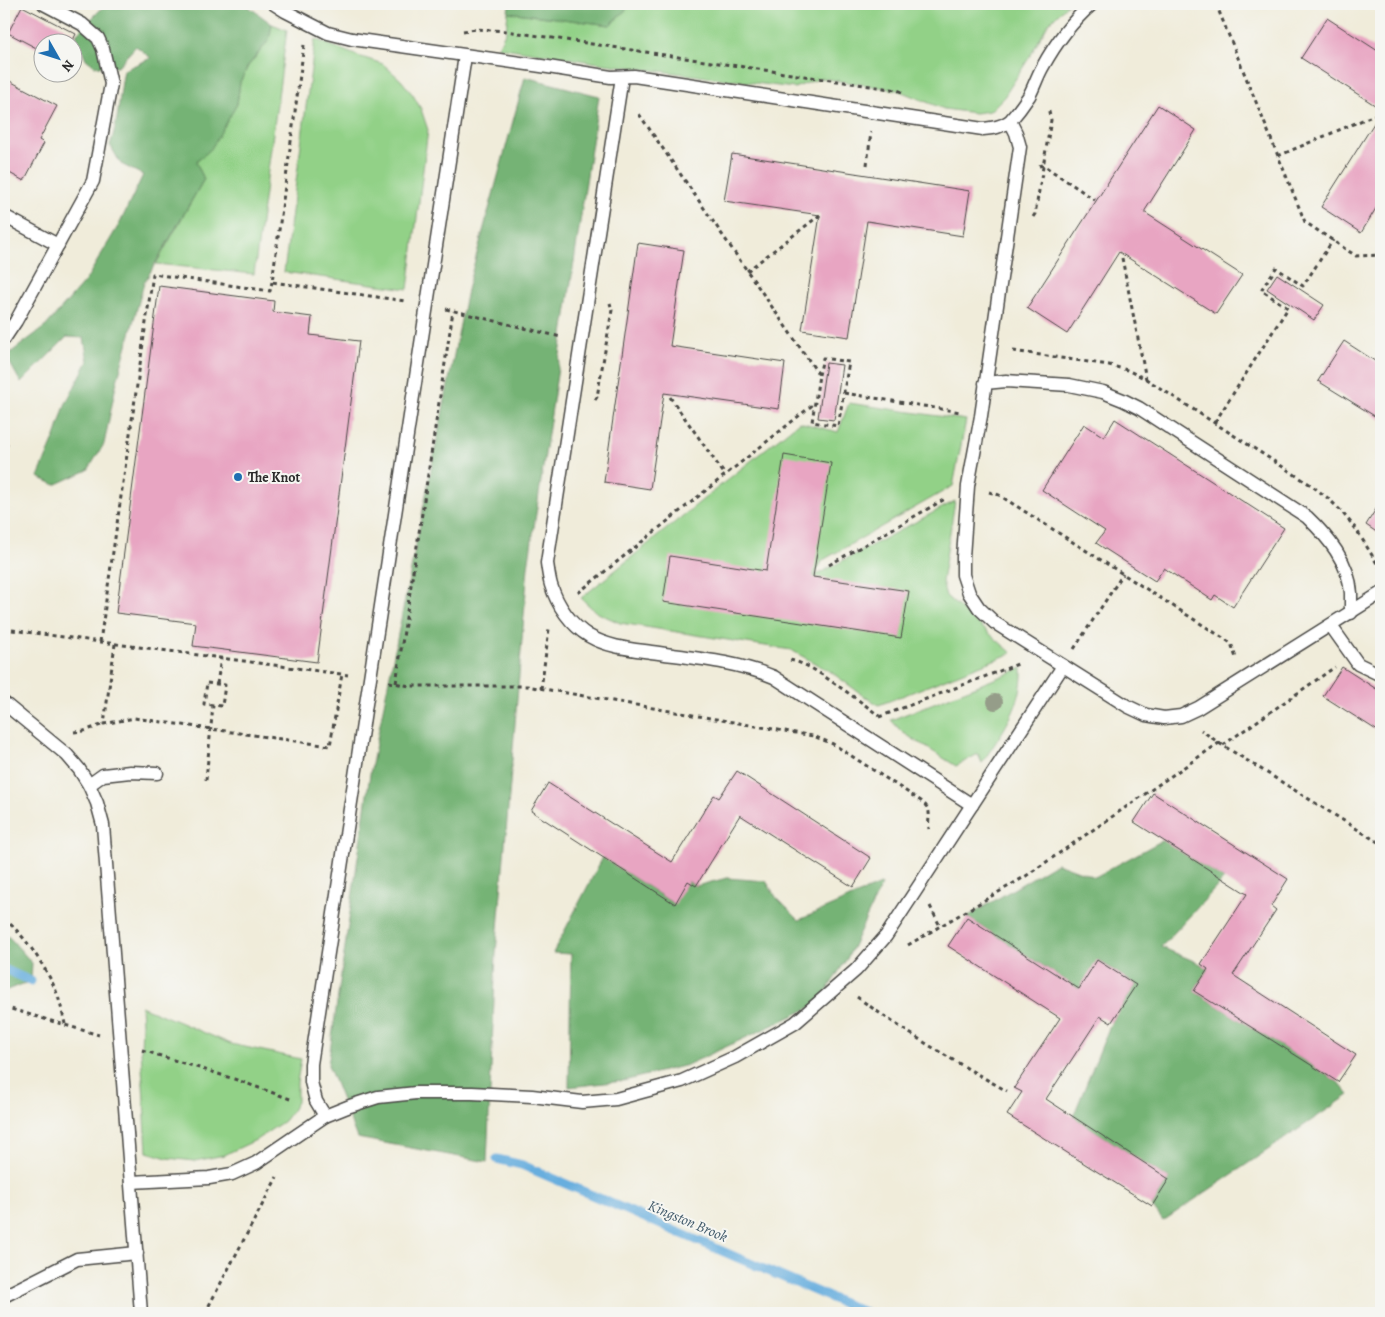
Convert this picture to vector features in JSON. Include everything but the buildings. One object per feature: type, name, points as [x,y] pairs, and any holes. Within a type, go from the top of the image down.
[{"type":"lane","points":[[4,339],[16,321],[93,181],[111,84],[103,49],[98,38],[82,24],[44,4]]},
{"type":"lane","points":[[274,4],[328,33],[352,39],[548,66],[611,77],[644,77],[983,129],[1003,126],[1010,121],[1029,95],[1040,70],[1058,41],[1082,12],[1092,4]]},
{"type":"lane","points":[[325,1116],[316,1101],[311,1064],[425,304],[465,56]]},
{"type":"lane","points":[[622,77],[547,563],[551,585],[559,604],[569,618],[587,634],[602,642],[622,647],[734,664],[774,677],[972,806]]},
{"type":"lane","points":[[1010,121],[1020,147],[981,416],[968,486],[963,557],[963,575],[969,593],[979,608],[995,623],[1127,706],[1146,715],[1164,718],[1181,716],[1198,708],[1381,593]]},
{"type":"lane","points":[[4,216],[58,245]]},
{"type":"lane","points":[[985,383],[1006,381],[1069,385],[1103,392],[1139,408],[1307,516],[1335,548],[1346,571],[1351,592],[1351,613]]},
{"type":"lane","points":[[1331,626],[1358,664],[1381,675]]},
{"type":"lane","points":[[131,1182],[209,1178],[232,1174],[256,1163],[325,1116],[378,1097],[416,1093],[472,1093],[582,1102],[616,1099],[682,1081],[735,1057],[794,1022],[856,970],[886,936],[1063,666]]},
{"type":"lane","points":[[4,703],[67,756],[79,769],[97,803],[102,824],[141,1313]]},
{"type":"lane","points":[[89,785],[103,775],[130,772],[158,773]]},
{"type":"lane","points":[[4,1296],[77,1259],[137,1253]]},
{"type":"path","points":[[1216,4],[1305,222],[1356,256],[1381,255]]},
{"type":"path","points":[[100,642],[153,274],[270,291],[305,40],[311,25]]},
{"type":"path","points":[[1030,220],[1035,214],[1051,120],[1048,104]]},
{"type":"path","points":[[1278,156],[1380,113]]},
{"type":"path","points":[[638,114],[819,375]]},
{"type":"path","points":[[867,165],[872,127]]},
{"type":"path","points":[[1016,172],[1043,165],[1095,200]]},
{"type":"path","points":[[747,271],[820,215]]},
{"type":"path","points":[[1215,422],[1288,308],[1261,290],[1276,268],[1303,286],[1333,240]]},
{"type":"path","points":[[1122,258],[1146,379]]},
{"type":"path","points":[[272,282],[425,304],[581,341]]},
{"type":"path","points":[[593,403],[597,397],[612,310],[610,302]]},
{"type":"path","points":[[396,683],[453,311]]},
{"type":"path","points":[[1011,350],[1109,365],[1127,370],[1146,379],[1215,422],[1311,485],[1329,499],[1356,529],[1381,570]]},
{"type":"path","points":[[823,358],[849,362],[844,394],[838,426],[812,422],[823,358]]},
{"type":"path","points":[[844,394],[981,416]]},
{"type":"path","points":[[670,396],[725,475]]},
{"type":"path","points":[[573,597],[815,403]]},
{"type":"path","points":[[4,443],[7,445],[4,466]]},
{"type":"path","points":[[829,565],[968,486],[999,495],[1231,643],[1242,681]]},
{"type":"path","points":[[1063,666],[1123,574]]},
{"type":"path","points":[[541,689],[550,623]]},
{"type":"path","points":[[4,629],[342,674],[410,686],[527,686],[814,736],[834,744],[921,801],[927,807],[930,814],[928,822],[930,830],[948,842]]},
{"type":"path","points":[[114,644],[104,724],[134,718],[330,746],[342,674]]},
{"type":"path","points":[[879,717],[1021,663],[1032,647]]},
{"type":"path","points":[[906,946],[1026,876],[1352,656]]},
{"type":"path","points":[[217,684],[221,658]]},
{"type":"path","points":[[781,658],[801,662],[871,709],[883,720]]},
{"type":"path","points":[[207,683],[217,684],[225,685],[222,706],[204,704],[207,683]]},
{"type":"path","points":[[206,780],[213,705]]},
{"type":"path","points":[[1181,716],[1221,744],[1381,844]]},
{"type":"path","points":[[4,919],[27,943],[41,963],[53,984],[65,1025]]},
{"type":"path","points":[[841,984],[890,1021],[1006,1091]]},
{"type":"path","points":[[4,1006],[120,1041],[152,1054],[234,1079],[297,1102],[316,1101]]},
{"type":"path","points":[[205,1313],[277,1177]]},
{"type":"green space","points":[[106,4],[245,4],[272,24],[269,40],[248,66],[240,82],[237,104],[211,149],[196,162],[204,179],[144,283],[116,385],[104,444],[88,470],[55,485],[38,477],[56,434],[65,405],[88,361],[84,338],[67,337],[21,383],[6,356],[46,326],[86,280],[120,223],[143,175],[121,164],[110,145],[117,117],[124,70],[151,58],[136,46],[117,67],[95,66],[86,59],[82,49],[82,32],[78,32]]},
{"type":"green space","points":[[509,4],[632,4],[610,25],[508,12]]},
{"type":"green space","points":[[632,4],[1068,4],[1048,24],[1004,97],[990,111],[975,113],[944,109],[897,90],[821,78],[794,88],[604,64],[498,47],[506,31],[508,12],[610,25]]},
{"type":"green space","points":[[272,24],[287,30],[254,274],[156,264],[204,179],[196,162],[211,148],[237,104],[240,82],[248,66],[269,40]]},
{"type":"green space","points":[[315,39],[383,64],[401,80],[421,109],[428,130],[408,289],[284,272]]},
{"type":"green space","points":[[525,77],[599,96],[528,567],[496,953],[487,1162],[357,1138],[328,1065],[370,774],[467,290]]},
{"type":"green space","points":[[849,403],[966,420],[953,486],[823,560],[814,576],[955,501],[942,582],[946,596],[1012,653],[879,705],[831,672],[791,650],[620,623],[596,612],[581,598],[799,422],[838,432]]},
{"type":"green space","points":[[1022,668],[1022,682],[1015,707],[1004,730],[982,763],[978,754],[956,766],[902,732],[891,720]]},
{"type":"green space","points":[[1163,840],[1224,879],[1161,947],[1201,964],[1208,969],[1194,991],[1338,1082],[1349,1095],[1163,1221],[1152,1206],[1169,1179],[1073,1117],[1111,1023],[1136,985],[1098,960],[1079,989],[967,917],[1057,863],[1095,877]]},
{"type":"green space","points":[[603,857],[674,904],[688,881],[696,886],[727,878],[766,881],[776,897],[799,920],[882,884],[848,957],[818,1004],[687,1065],[623,1081],[569,1087],[571,954],[553,953]]},
{"type":"green space","points":[[4,934],[10,938],[32,963],[31,981],[4,991]]},
{"type":"green space","points":[[141,1006],[231,1044],[301,1059],[297,1082],[297,1102],[291,1112],[284,1121],[256,1140],[224,1155],[195,1161],[167,1158],[147,1152],[141,1050]]},
{"type":"waterway","name":"Kingston Brook","points":[[4,969],[31,981]]},
{"type":"waterway","name":"Kingston Brook","points":[[497,1159],[522,1165],[866,1313]]},
{"type":"place","name":"The Knot","points":[[238,477]]}]
